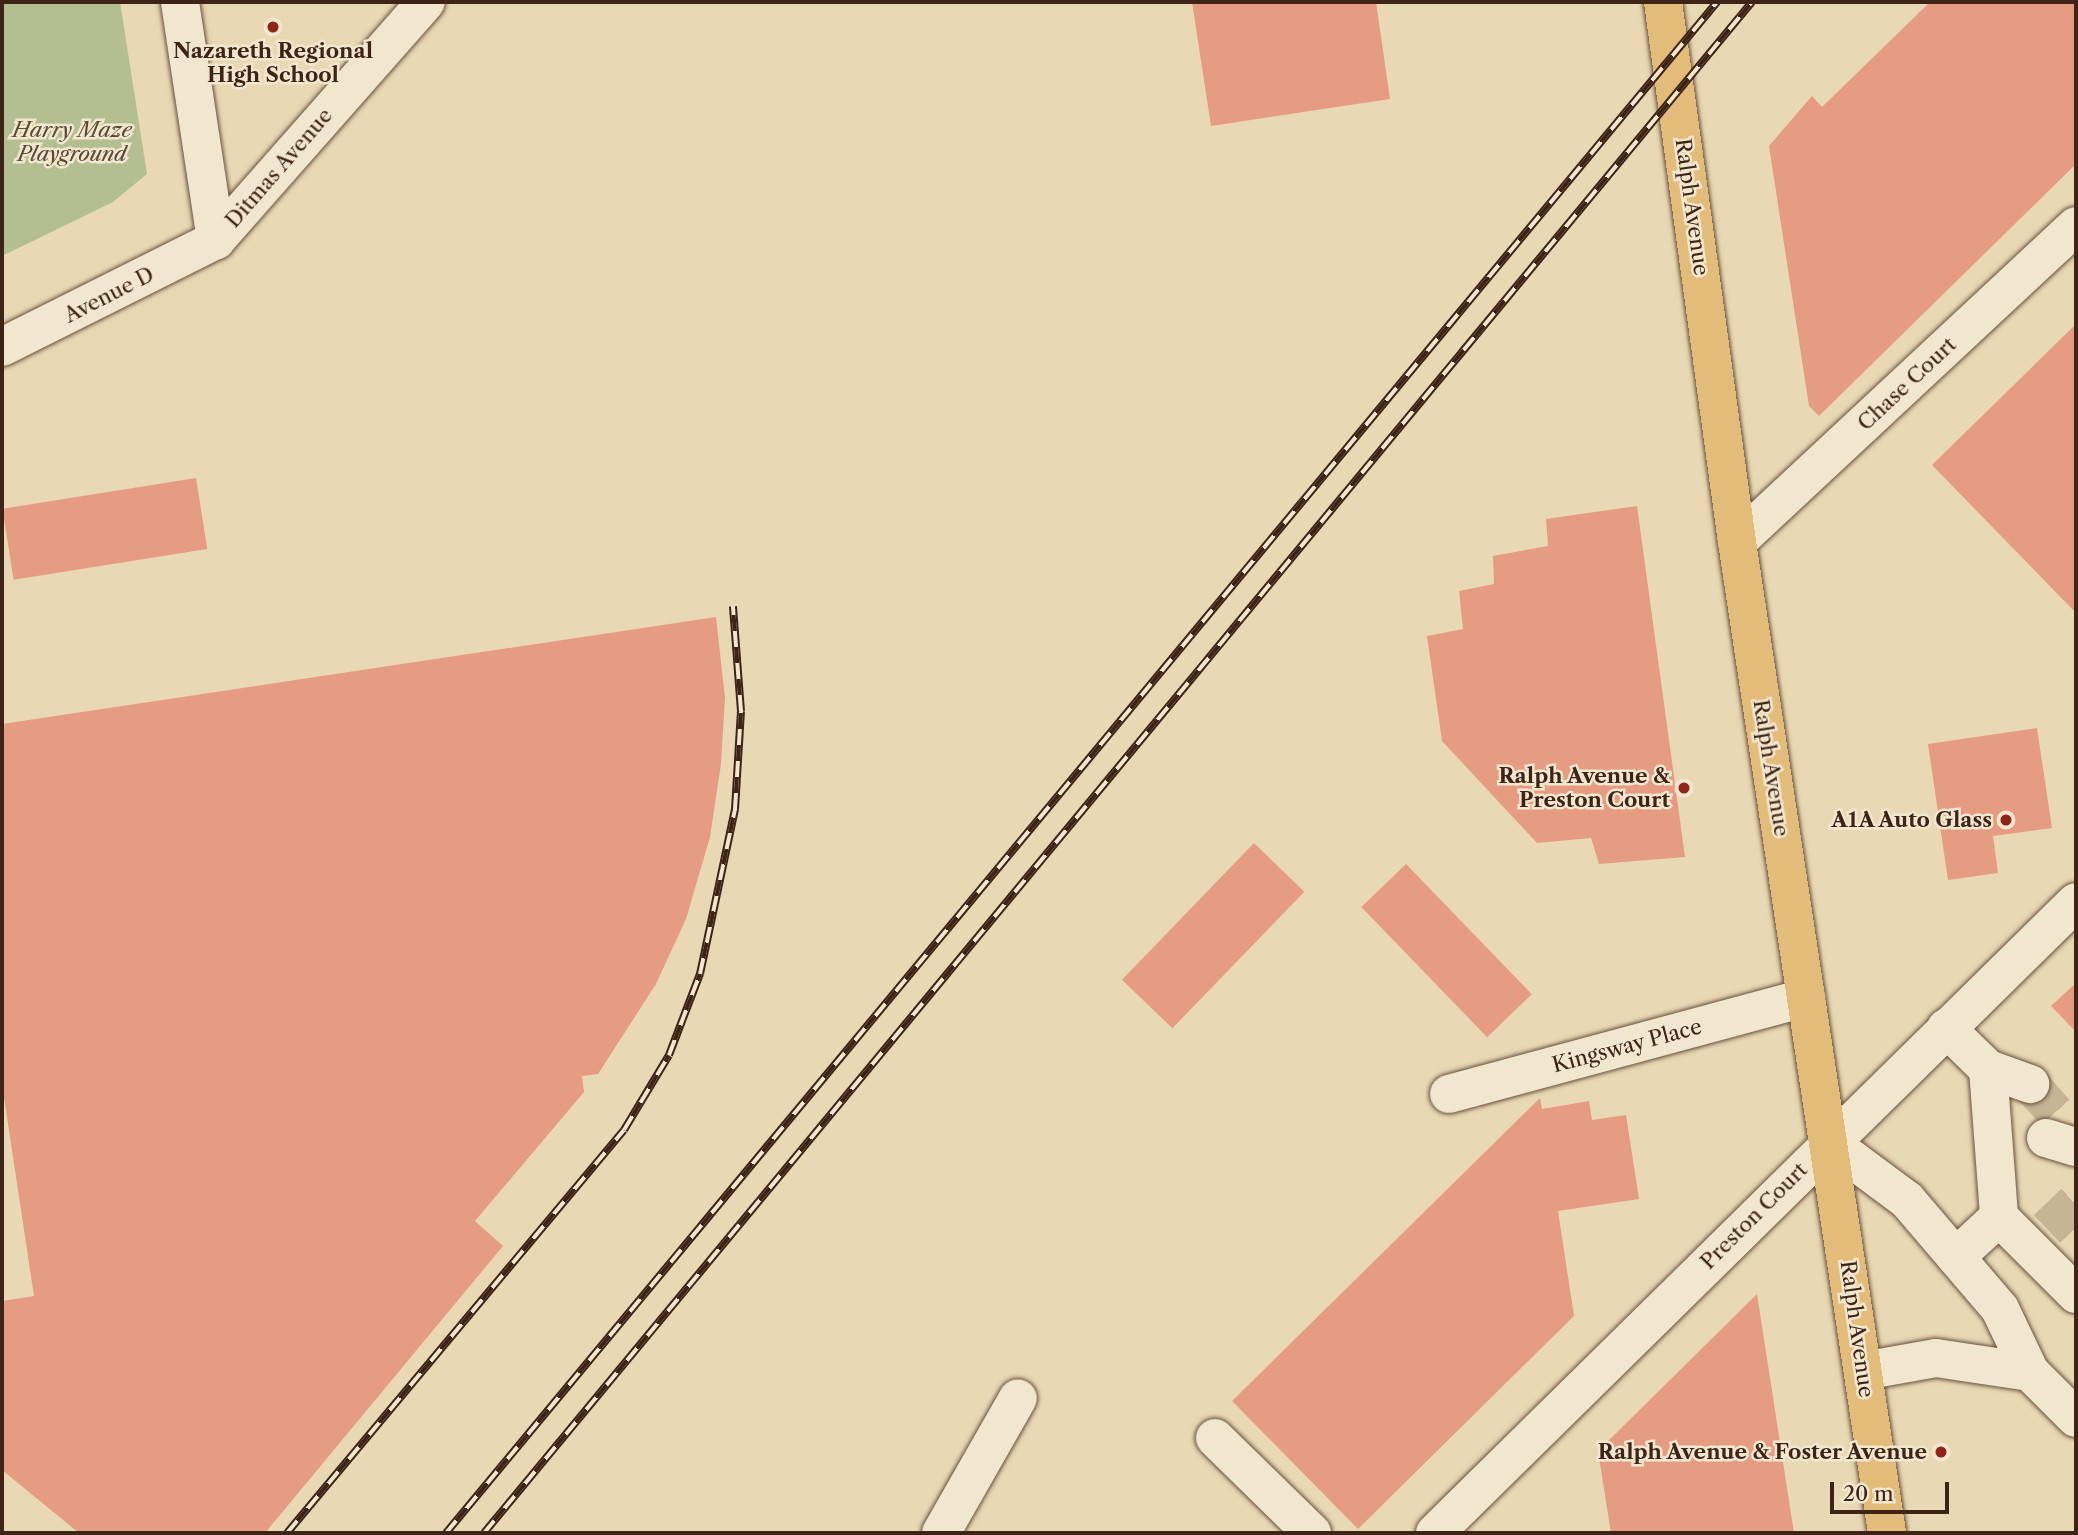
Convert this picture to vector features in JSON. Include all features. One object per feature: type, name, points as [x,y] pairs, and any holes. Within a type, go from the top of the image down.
[{"type":"main road","name":"Ralph Avenue","points":[[1662,2],[1737,542],[1887,1533]]},
{"type":"street","points":[[180,2],[216,240]]},
{"type":"street","name":"Ditmas Avenue","points":[[216,240],[426,2]]},
{"type":"street","name":"Chase Court","points":[[1737,542],[2076,226]]},
{"type":"street","name":"Avenue D","points":[[2,347],[216,240]]},
{"type":"street","name":"Preston Court","points":[[1435,1533],[1829,1142],[2076,902]]},
{"type":"street","name":"Kingsway Place","points":[[1449,1094],[1806,998]]},
{"type":"street","points":[[1946,1028],[1988,1069],[2022,1093]]},
{"type":"street","points":[[1988,1069],[1999,1217]]},
{"type":"street","points":[[1829,1142],[1907,1200],[2000,1309],[2030,1372],[2075,1416]]},
{"type":"street","points":[[1956,1257],[1999,1217]]},
{"type":"street","points":[[1999,1217],[2038,1238],[2071,1278]]},
{"type":"street","points":[[1863,1371],[1936,1358],[2030,1372]]},
{"type":"street","points":[[941,1533],[1018,1398]]},
{"type":"street","points":[[1215,1438],[1312,1533]]},
{"type":"green space","name":"Harry Maze Playground","points":[[2,2],[120,2],[147,174],[113,202],[2,256]]},
{"type":"building","points":[[1192,2],[1376,2],[1390,99],[1211,126]]},
{"type":"building","points":[[1930,2],[2076,2],[2076,164],[1819,416],[1809,406],[1769,146],[1812,96],[1822,107]]},
{"type":"building","points":[[2076,324],[2076,613],[1932,465]]},
{"type":"building","points":[[196,478],[207,549],[14,580],[2,509]]},
{"type":"building","points":[[1637,506],[1685,857],[1599,864],[1591,838],[1537,843],[1442,741],[1427,636],[1463,629],[1459,591],[1494,584],[1493,556],[1548,546],[1546,519]]},
{"type":"building","points":[[716,617],[725,698],[721,764],[710,837],[686,919],[656,984],[598,1074],[582,1076],[584,1092],[475,1221],[503,1246],[265,1533],[79,1533],[2,1470],[2,1301],[34,1296],[2,1084],[2,724]]},
{"type":"building","points":[[2037,728],[2052,828],[1993,836],[1998,873],[1948,880],[1928,744]]},
{"type":"building","points":[[1254,843],[1304,892],[1172,1028],[1122,980]]},
{"type":"building","points":[[1406,864],[1532,994],[1487,1037],[1361,907]]},
{"type":"building","points":[[2076,983],[2076,1032],[2051,1006]]},
{"type":"building","points":[[1540,1098],[1542,1109],[1589,1101],[1592,1120],[1626,1115],[1639,1199],[1558,1211],[1574,1316],[1358,1529],[1232,1401]]},
{"type":"building","points":[[1757,1294],[1794,1533],[1611,1533],[1598,1451]]},
{"type":"tunnel","points":[[2030,1084],[2063,1121]]},
{"type":"tunnel","points":[[2047,1229],[2076,1201]]},
{"type":"railway","points":[[446,1533],[1717,2]]},
{"type":"railway","points":[[484,1533],[1752,2]]},
{"type":"railway","points":[[287,1533],[624,1130],[669,1055],[700,974],[735,809],[741,711],[733,606]]},
{"type":"place","name":"Nazareth Regional High School","points":[[273,27]]},
{"type":"place","name":"Ralph Avenue & Preston Court","points":[[1684,788]]},
{"type":"place","name":"A1A Auto Glass","points":[[2006,820]]},
{"type":"place","name":"Ralph Avenue & Foster Avenue","points":[[1941,1452]]}]
